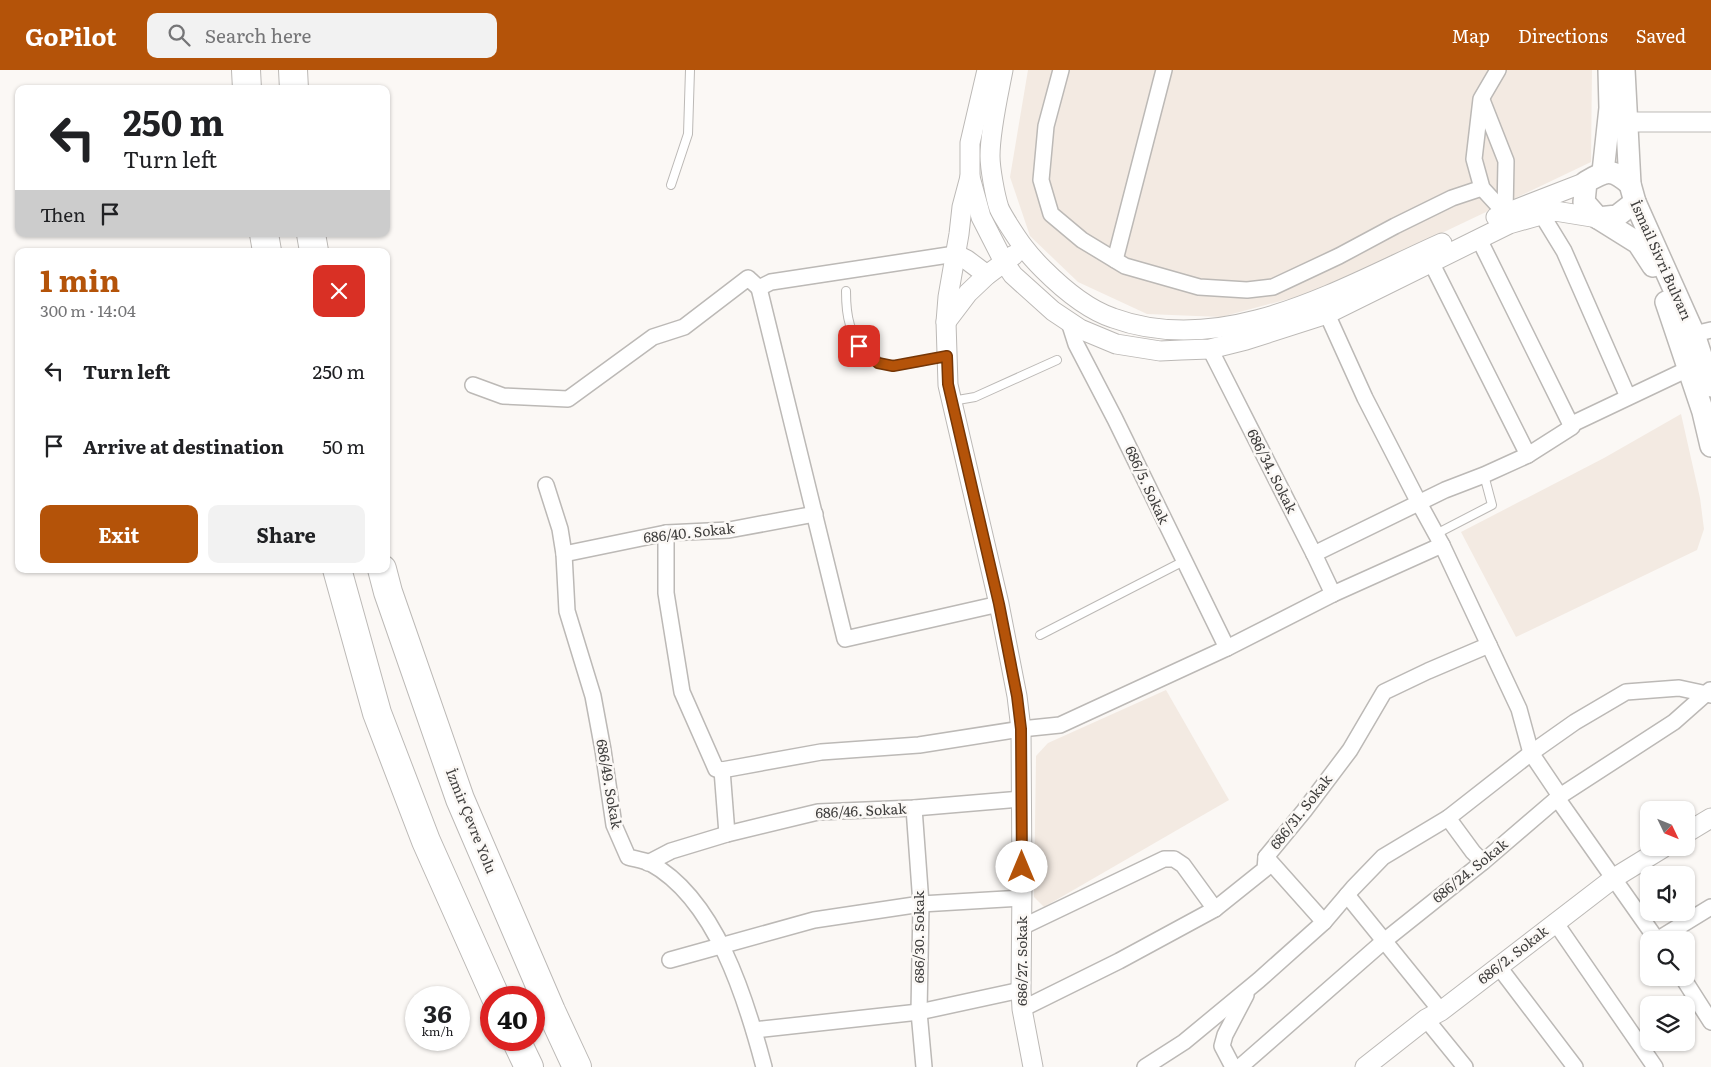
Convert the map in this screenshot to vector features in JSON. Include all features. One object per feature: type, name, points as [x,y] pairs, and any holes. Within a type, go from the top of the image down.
[{"type":"highway","points":[[246,70],[247,85]]},
{"type":"highway","points":[[292,70],[294,85]]},
{"type":"highway","points":[[338,573],[377,713],[426,840],[491,986]]},
{"type":"highway","name":"İzmir Çevre Yolu","points":[[383,573],[460,799],[577,1067]]},
{"type":"highway","points":[[521,1051],[529,1067]]},
{"type":"main road","points":[[1594,177],[1618,174],[1632,193],[1617,216],[1598,218],[1584,202],[1594,177],[1610,108],[1609,70]]},
{"type":"main road","name":"İsmail Sivri Bulvarı","points":[[1624,70],[1632,193],[1702,332],[1711,386]]},
{"type":"main road","name":"İsmail Sivri Bulvarı","points":[[1598,218],[1638,243],[1656,272],[1703,412],[1711,446]]},
{"type":"street","points":[[987,70],[970,143],[970,177],[981,217],[1004,262],[1013,275],[1053,311],[1069,322],[1080,329],[1116,344],[1160,351],[1210,349],[1272,332],[1327,314],[1479,239],[1507,219]]},
{"type":"street","points":[[1003,70],[996,106],[990,156],[999,209],[1023,248],[1046,272],[1078,300],[1112,318],[1156,330],[1207,329],[1265,318],[1319,299],[1507,219],[1594,177]]},
{"type":"street","points":[[1061,70],[1046,126],[1041,180],[1051,214],[1082,240],[1125,266],[1199,287],[1248,290],[1273,287],[1339,256],[1452,198],[1482,188]]},
{"type":"street","points":[[1115,260],[1164,70]]},
{"type":"street","points":[[1498,70],[1481,99],[1474,159],[1482,188],[1507,219]]},
{"type":"street","points":[[1481,99],[1506,161],[1507,219]]},
{"type":"street","points":[[1628,122],[1711,122]]},
{"type":"street","name":"686/27. Sokak","points":[[970,177],[962,207],[946,322],[948,384],[999,604],[1017,696],[1021,729],[1022,799],[1021,990],[1022,1009],[1033,1067]]},
{"type":"street","points":[[959,234],[968,224],[999,209]]},
{"type":"street","name":"İsmail Sivri Bulvarı","points":[[1507,219],[1542,215],[1556,211],[1598,218]]},
{"type":"street","points":[[1542,215],[1564,251],[1628,398]]},
{"type":"street","points":[[1479,239],[1570,425]]},
{"type":"street","points":[[946,322],[968,292],[1023,248]]},
{"type":"street","points":[[760,288],[771,282],[955,254],[967,260],[987,275]]},
{"type":"street","points":[[1431,262],[1528,455]]},
{"type":"street","points":[[473,385],[503,396],[568,399],[653,337],[684,327],[748,278],[760,288],[845,640],[999,604]]},
{"type":"street","points":[[1327,314],[1365,398],[1439,540],[1520,709],[1531,753],[1651,931]]},
{"type":"street","name":"686/5. Sokak","points":[[1069,322],[1076,344],[1115,419],[1227,648]]},
{"type":"street","name":"686/34. Sokak","points":[[1210,349],[1333,594]]},
{"type":"street","points":[[1314,554],[1445,490],[1484,476],[1528,455],[1572,426],[1570,425],[1688,369]]},
{"type":"street","name":"686/49. Sokak","points":[[546,484],[560,529],[564,554],[567,611],[593,696],[614,825],[628,857],[648,862],[666,874],[688,893],[722,946],[754,1030],[764,1067]]},
{"type":"street","name":"686/40. Sokak","points":[[564,554],[666,533],[729,530],[815,514]]},
{"type":"street","points":[[666,533],[666,593],[682,692],[716,769],[722,770],[821,752],[919,745],[1021,729],[1060,725],[1227,648],[1439,540]]},
{"type":"street","name":"686/31. Sokak","points":[[1022,1009],[1118,962],[1215,908],[1265,869],[1266,857],[1350,750],[1384,692],[1489,645]]},
{"type":"street","points":[[1145,1067],[1184,1042],[1252,986],[1324,922],[1383,857],[1448,818],[1531,753],[1575,722],[1626,692],[1678,688],[1709,692]]},
{"type":"street","name":"686/24. Sokak","points":[[1240,1067],[1384,940],[1483,862],[1559,797],[1674,722],[1709,692]]},
{"type":"street","points":[[722,770],[727,834]]},
{"type":"street","name":"686/46. Sokak","points":[[648,862],[671,851],[727,834],[818,812],[914,808],[1022,799]]},
{"type":"street","name":"686/30. Sokak","points":[[914,808],[921,904],[920,1012],[924,1067]]},
{"type":"street","points":[[1448,818],[1473,852],[1483,862]]},
{"type":"street","points":[[1695,828],[1711,818]]},
{"type":"street","name":"686/2. Sokak","points":[[1365,1067],[1614,878],[1650,856]]},
{"type":"street","points":[[1266,857],[1324,922]]},
{"type":"street","points":[[1022,927],[1164,859],[1174,858],[1183,865],[1215,908]]},
{"type":"street","points":[[1347,895],[1384,940],[1465,1067]]},
{"type":"street","points":[[670,960],[814,920],[921,904],[1022,898]]},
{"type":"street","points":[[1672,931],[1711,907]]},
{"type":"street","points":[[1555,922],[1655,1067]]},
{"type":"street","points":[[1499,967],[1575,1067]]},
{"type":"street","points":[[1233,1067],[1222,1046],[1236,1012],[1252,986]]},
{"type":"street","points":[[1692,986],[1704,996],[1711,1022]]},
{"type":"street","points":[[754,1030],[920,1012],[1021,990]]},
{"type":"lane","points":[[671,185],[688,134],[690,70]]},
{"type":"lane","points":[[846,291],[846,312],[852,331],[859,346],[878,363],[893,366],[947,356]]},
{"type":"lane","points":[[952,401],[975,396],[1057,360]]},
{"type":"lane","points":[[1439,540],[1492,505],[1484,476]]},
{"type":"lane","points":[[1040,635],[1184,561]]},
{"type":"shaded area","points":[[1028,70],[1592,70],[1591,162],[1322,290],[1221,317],[1147,314],[1078,282],[1030,236],[1010,177]]},
{"type":"shaded area","points":[[1681,414],[1700,498],[1704,529],[1697,550],[1516,637],[1461,532],[1604,458]]},
{"type":"shaded area","points":[[1166,690],[1229,800],[1044,907],[1034,897],[1036,756],[1048,743]]},
{"type":"route","points":[[859,346],[878,363],[893,366],[947,356],[948,384],[999,604],[1017,696],[1021,729],[1022,867]]}]
